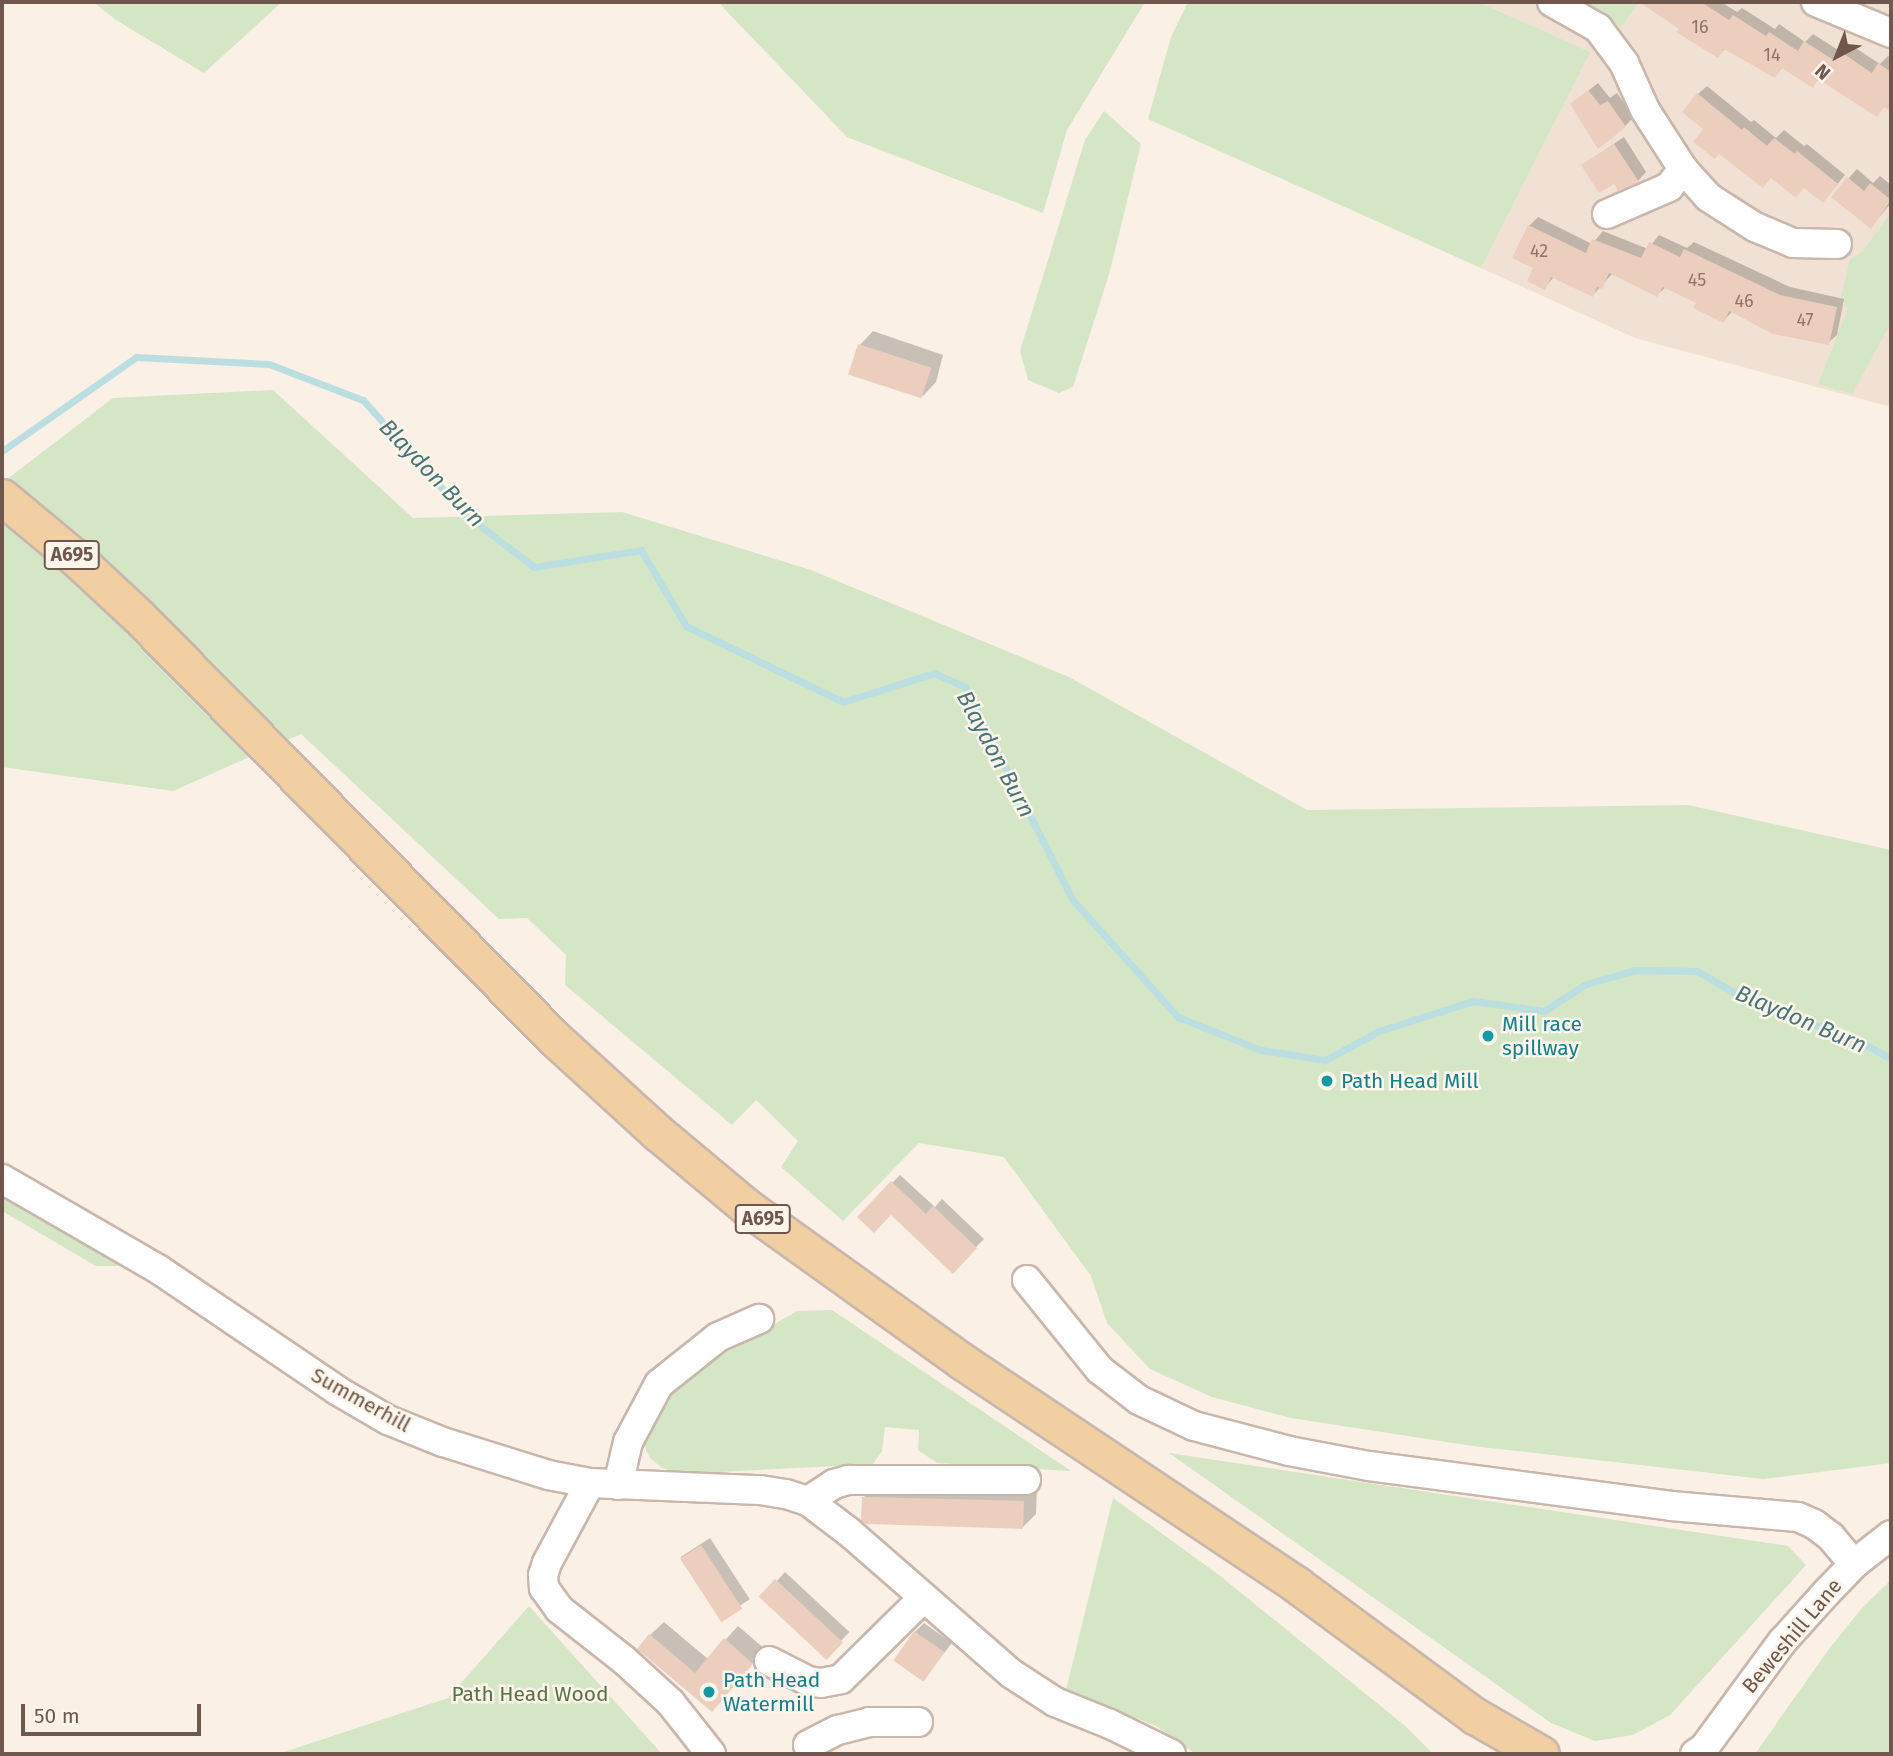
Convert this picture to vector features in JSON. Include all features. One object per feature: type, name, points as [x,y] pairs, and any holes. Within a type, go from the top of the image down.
[{"type":"main road","name":"A695","points":[[2,497],[79,561],[138,617],[555,1039],[658,1133],[748,1208],[962,1362],[1297,1585],[1475,1716],[1541,1754]]},
{"type":"main road","name":"A695","points":[[1475,1716],[1512,1754]]},
{"type":"street","points":[[1552,2],[1598,29],[1624,64],[1645,110],[1683,169],[1707,197],[1755,227],[1793,243],[1837,244]]},
{"type":"street","points":[[1816,2],[1891,33]]},
{"type":"street","points":[[1607,214],[1669,187],[1683,169]]},
{"type":"street","name":"Summerhill","points":[[2,1179],[158,1269],[338,1391],[388,1420],[498,1460],[604,1484],[760,1490],[807,1501]]},
{"type":"street","points":[[1027,1280],[1100,1370],[1139,1400],[1194,1426],[1277,1448],[1369,1466],[1671,1506],[1798,1517],[1814,1524],[1831,1537],[1854,1564]]},
{"type":"street","points":[[711,1754],[670,1703],[624,1660],[559,1609],[544,1588],[543,1575],[547,1563],[604,1484],[659,1384],[718,1337],[759,1320]]},
{"type":"street","points":[[1026,1480],[904,1470],[834,1484],[807,1501],[849,1532],[922,1599],[1012,1674],[1055,1702],[1119,1728],[1171,1754]]},
{"type":"street","name":"Beweshill Lane","points":[[1700,1752],[1782,1642],[1854,1564],[1891,1535]]},
{"type":"street","points":[[769,1661],[808,1681],[821,1683],[841,1679],[922,1599]]},
{"type":"street","points":[[803,1751],[838,1730],[869,1722],[918,1722]]},
{"type":"shaded area","points":[[1479,2],[1891,2],[1891,407],[1635,338],[1481,268],[1589,52]]},
{"type":"green space","points":[[93,2],[282,2],[204,73],[116,20]]},
{"type":"green space","points":[[718,2],[1145,2],[1067,130],[1043,213],[847,137]]},
{"type":"green space","points":[[1188,2],[1479,2],[1590,52],[1481,268],[1148,119],[1171,37]]},
{"type":"green space","points":[[1570,2],[1639,2],[1621,27],[1604,16]]},
{"type":"green space","points":[[1104,111],[1141,144],[1110,271],[1073,387],[1059,393],[1028,380],[1020,351],[1085,140]]},
{"type":"green space","points":[[1891,212],[1891,323],[1852,394],[1818,384],[1848,309],[1841,297],[1850,259],[1863,251]]},
{"type":"green space","points":[[273,390],[413,518],[622,512],[811,570],[1069,677],[1307,810],[1688,805],[1891,850],[1891,1463],[1763,1479],[1473,1446],[1291,1418],[1212,1397],[1150,1369],[1107,1323],[1091,1276],[1004,1157],[919,1143],[843,1221],[781,1167],[798,1141],[756,1100],[732,1125],[565,985],[566,955],[527,918],[499,919],[301,734],[173,791],[2,767],[2,483],[113,398]]},
{"type":"green space","points":[[2,1187],[126,1262],[116,1266],[96,1266],[2,1211]]},
{"type":"green space","points":[[832,1310],[1071,1471],[937,1463],[918,1450],[919,1430],[885,1427],[882,1451],[873,1464],[680,1474],[662,1468],[650,1458],[645,1448],[647,1433],[670,1397],[697,1369],[797,1311]]},
{"type":"green space","points":[[1169,1453],[1788,1546],[1806,1565],[1670,1715],[1633,1735],[1595,1741],[1551,1723]]},
{"type":"green space","points":[[1113,1498],[1219,1575],[1404,1725],[1433,1754],[1196,1754],[1156,1726],[1066,1690]]},
{"type":"green space","points":[[1891,1580],[1891,1754],[1755,1754],[1829,1649],[1862,1608]]},
{"type":"green space","name":"Path Head Wood","points":[[529,1606],[662,1754],[278,1754],[448,1698]]},
{"type":"building","points":[[1639,2],[1701,2],[1729,20],[1733,15],[1766,36],[1769,32],[1798,51],[1804,41],[1835,61],[1841,52],[1872,73],[1878,63],[1891,72],[1891,112],[1884,107],[1877,117],[1818,79],[1813,88],[1782,68],[1775,78],[1724,49],[1718,58],[1676,32],[1679,29]]},
{"type":"building","points":[[1588,90],[1600,105],[1608,101],[1626,127],[1598,149],[1570,104]]},
{"type":"building","points":[[1697,93],[1742,130],[1744,127],[1767,146],[1774,138],[1795,154],[1797,151],[1838,184],[1823,203],[1804,188],[1796,198],[1771,178],[1763,188],[1719,154],[1715,159],[1693,142],[1703,129],[1682,112]]},
{"type":"building","points":[[1614,144],[1639,182],[1618,191],[1614,184],[1599,193],[1581,165]]},
{"type":"building","points":[[1847,177],[1864,191],[1870,183],[1891,200],[1871,229],[1831,197]]},
{"type":"building","points":[[1528,225],[1586,253],[1592,239],[1641,258],[1649,242],[1680,257],[1684,249],[1780,295],[1837,307],[1829,345],[1773,334],[1729,311],[1724,323],[1693,308],[1696,303],[1663,287],[1657,297],[1609,273],[1602,289],[1597,287],[1593,297],[1551,277],[1545,290],[1527,281],[1533,268],[1512,258]]},
{"type":"building","points":[[858,344],[931,368],[921,398],[848,374]]},
{"type":"building","points":[[891,1181],[926,1214],[933,1206],[977,1248],[953,1274],[891,1215],[874,1233],[857,1217]]},
{"type":"building","points":[[862,1497],[1024,1501],[1023,1529],[866,1524],[861,1521]]},
{"type":"building","points":[[701,1545],[742,1609],[721,1622],[680,1559]]},
{"type":"building","points":[[775,1579],[843,1642],[827,1660],[759,1597]]},
{"type":"building","points":[[914,1631],[944,1652],[924,1682],[893,1660]]},
{"type":"building","name":"Path Head Watermill","points":[[649,1634],[695,1673],[724,1638],[753,1664],[712,1712],[637,1649]]},
{"type":"waterway","name":"Blaydon Burn","points":[[2,451],[136,357],[269,364],[363,400],[465,514],[534,567],[641,550],[686,626],[843,702],[934,673],[965,687],[1072,899],[1178,1017],[1261,1050],[1325,1060],[1379,1031],[1473,1001],[1544,1011],[1586,984],[1635,970],[1697,971],[1754,1004],[1852,1037],[1891,1059]]},
{"type":"place","name":"Mill race spillway","points":[[1488,1036]]},
{"type":"place","name":"Path Head Mill","points":[[1327,1081]]},
{"type":"place","name":"Path Head Watermill","points":[[709,1692]]}]
